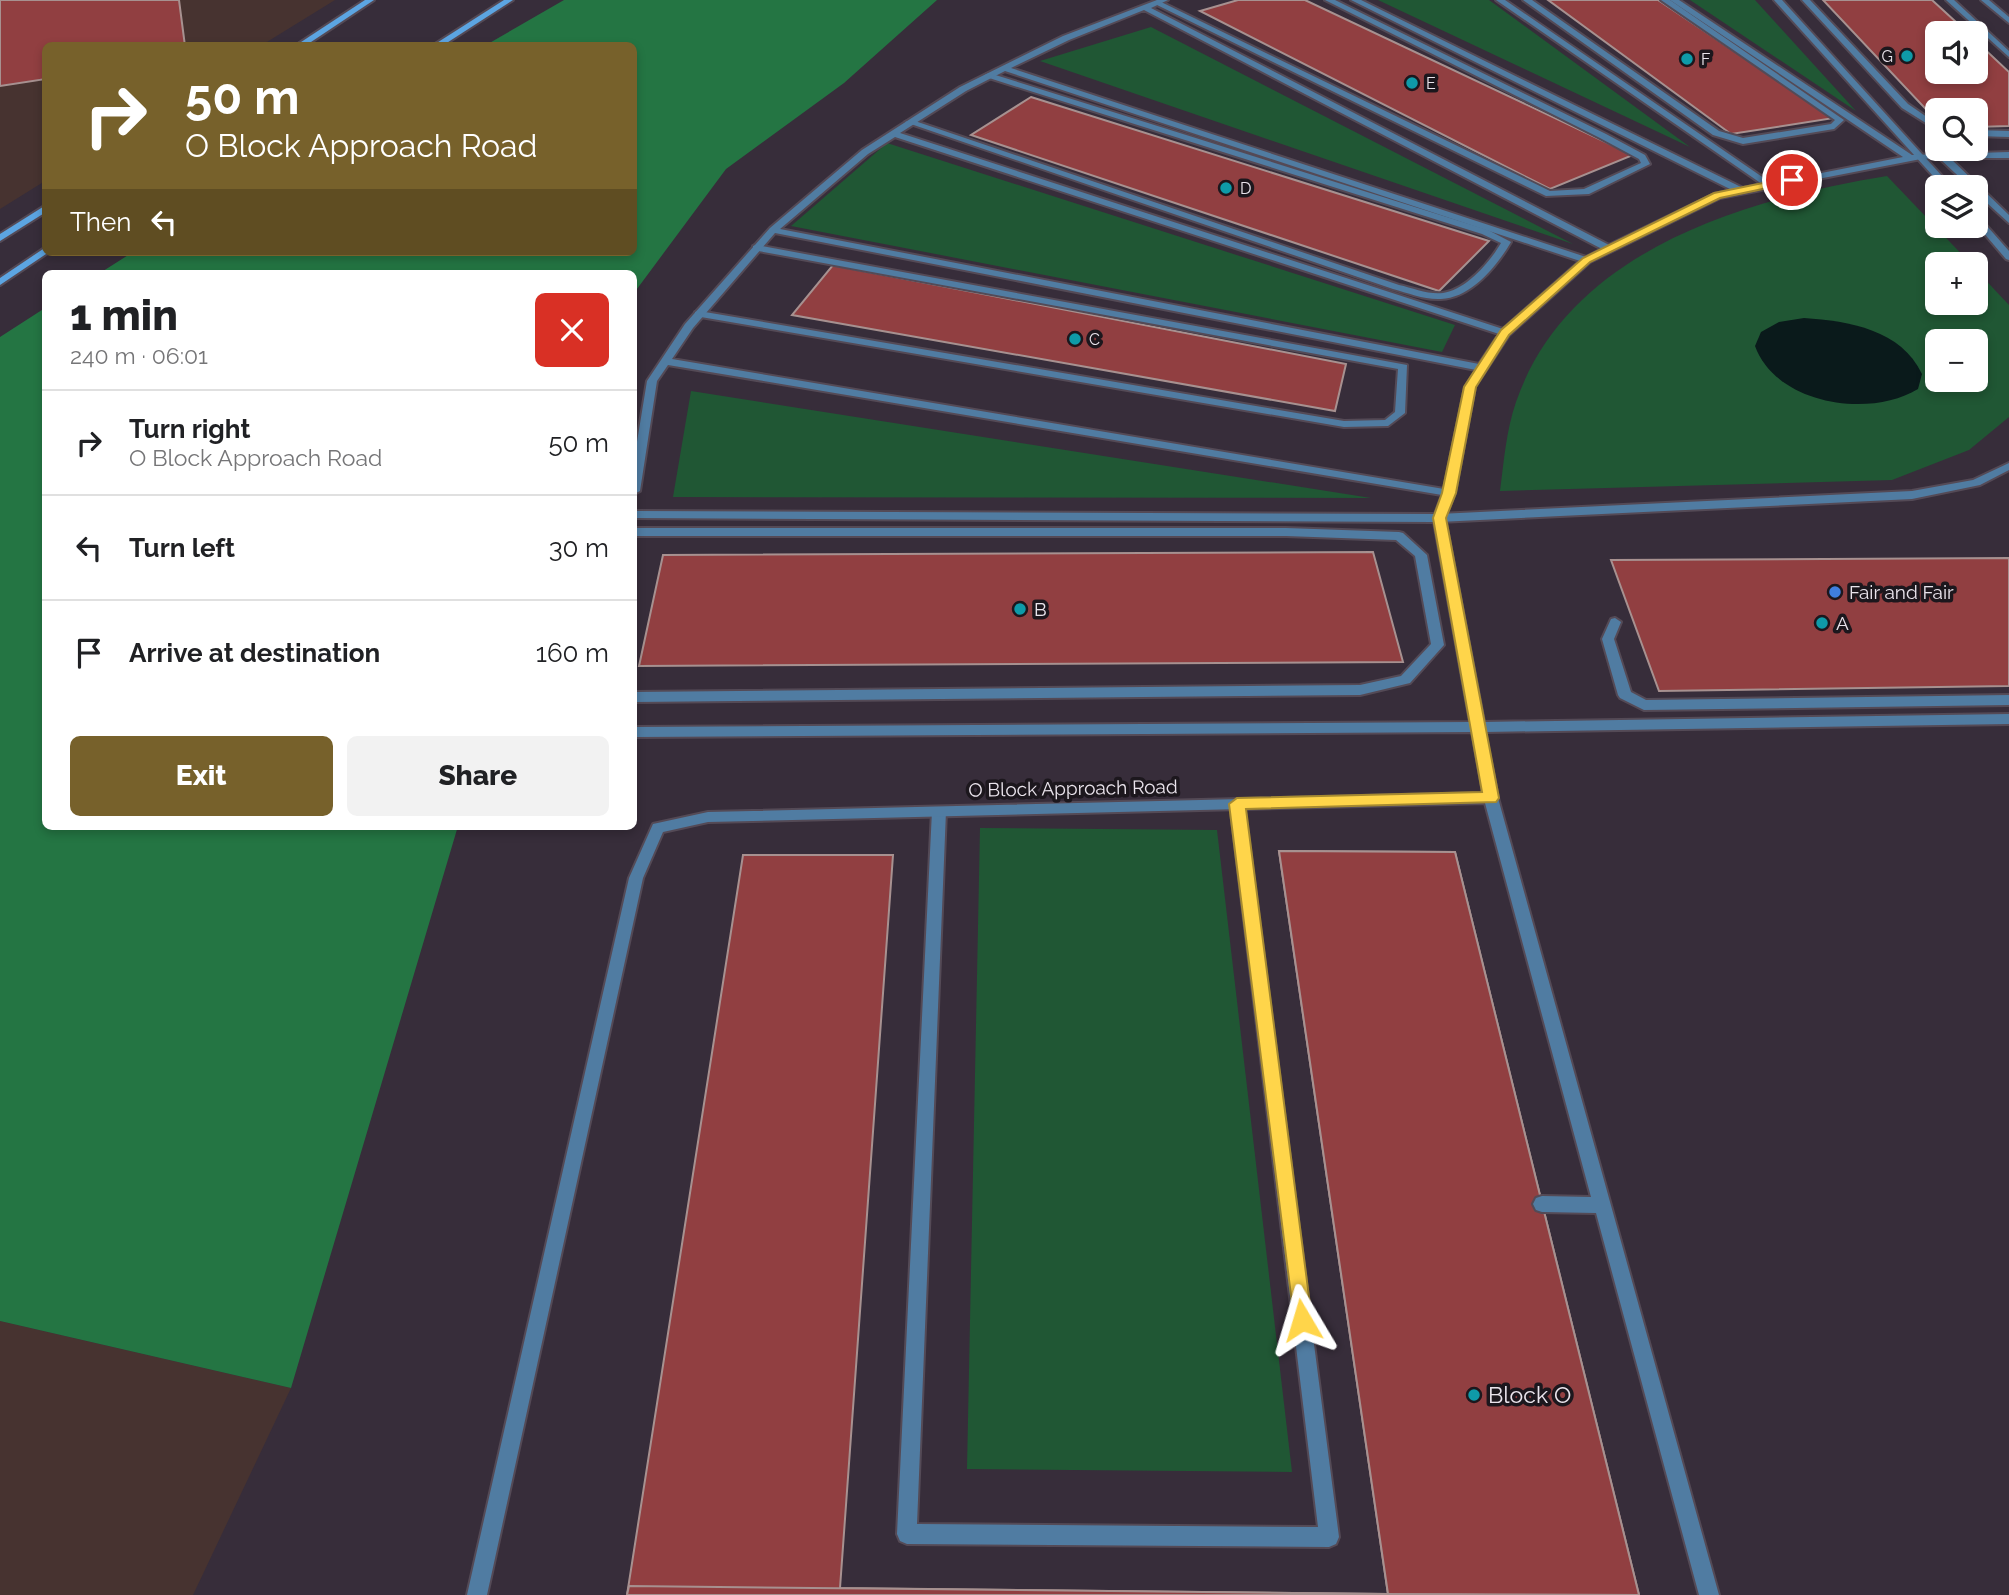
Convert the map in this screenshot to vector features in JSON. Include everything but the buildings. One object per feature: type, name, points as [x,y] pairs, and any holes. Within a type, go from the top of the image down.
[{"type":"main road","points":[[305,42],[370,0]]},
{"type":"main road","points":[[442,42],[509,0]]},
{"type":"main road","points":[[0,238],[42,211]]},
{"type":"main road","points":[[0,282],[42,253]]},
{"type":"street","points":[[637,473],[652,382],[699,314],[773,230],[818,189],[892,133],[989,75],[1066,38],[1161,1],[1549,194],[1586,192],[1646,164],[1642,157],[1603,136],[1329,0]]},
{"type":"street","points":[[1355,0],[1741,191]]},
{"type":"street","points":[[1500,0],[1769,185]]},
{"type":"street","points":[[1527,0],[1716,133],[1743,141],[1834,127],[1840,120],[1665,0]]},
{"type":"street","points":[[1674,0],[1915,157]]},
{"type":"street","points":[[1778,0],[1915,157],[1935,175]]},
{"type":"street","points":[[1806,0],[1905,106],[1925,120]]},
{"type":"street","points":[[1950,0],[2009,55]]},
{"type":"street","points":[[1985,0],[2009,21]]},
{"type":"street","points":[[1144,7],[1609,249]]},
{"type":"street","points":[[1003,68],[1587,260]]},
{"type":"street","points":[[909,122],[1396,286],[1424,293],[1444,296],[1467,285],[1502,250],[1506,242],[1485,232],[989,75]]},
{"type":"street","points":[[892,133],[1505,333]]},
{"type":"street","points":[[1988,134],[2009,134]]},
{"type":"street","points":[[1988,155],[2009,155]]},
{"type":"street","points":[[1709,1595],[1491,798],[1439,518],[1449,493],[1470,387],[1505,333],[1587,260],[1717,196],[1925,157]]},
{"type":"street","points":[[1947,161],[1962,175]]},
{"type":"street","points":[[1988,200],[2009,220]]},
{"type":"street","points":[[773,230],[1482,369]]},
{"type":"street","points":[[1988,233],[2009,257]]},
{"type":"street","points":[[699,314],[1344,424],[1388,423],[1400,413],[1403,367],[756,248]]},
{"type":"street","points":[[665,362],[1449,493]]},
{"type":"street","points":[[637,515],[1439,518],[1912,495],[1976,483],[2009,466]]},
{"type":"street","points":[[637,532],[1286,532],[1399,536],[1421,555],[1438,645],[1405,680],[1360,690],[637,697]]},
{"type":"street","points":[[1615,622],[1608,639],[1625,695],[1644,705],[2009,700]]},
{"type":"street","points":[[637,732],[1478,727],[2009,719]]},
{"type":"street","name":"O Block Approach Road","points":[[477,1595],[636,878],[658,828],[708,817],[1491,798]]},
{"type":"street","points":[[939,811],[908,1534],[1329,1537],[1237,804]]},
{"type":"street","points":[[1542,1204],[1602,1205]]},
{"type":"shaded area","points":[[0,0],[335,0],[267,42],[42,42],[42,183],[0,209]]},
{"type":"shaded area","points":[[1804,318],[1856,325],[1888,338],[1913,359],[1922,374],[1918,389],[1898,398],[1875,403],[1850,404],[1803,393],[1782,381],[1766,366],[1755,346],[1761,332],[1779,322]]},
{"type":"shaded area","points":[[0,1321],[291,1388],[193,1595],[0,1595]]},
{"type":"green space","points":[[564,0],[937,0],[844,83],[726,169],[637,289],[637,270],[105,270],[127,256],[637,256],[637,42],[491,42]]},
{"type":"green space","points":[[1378,0],[1489,0],[1690,147]]},
{"type":"green space","points":[[1690,0],[1755,0],[1856,111]]},
{"type":"green space","points":[[1151,27],[1573,244],[1040,61]]},
{"type":"green space","points":[[887,143],[1455,325],[1442,352],[791,226]]},
{"type":"green space","points":[[1887,176],[1925,216],[1925,238],[1946,238],[1960,252],[1925,252],[1925,315],[1988,315],[1988,283],[2009,305],[2009,417],[1969,450],[1892,480],[1500,491],[1516,402],[1541,350],[1576,306],[1619,270],[1668,241],[1721,218],[1777,200]]},
{"type":"green space","points":[[42,310],[42,830],[457,830],[291,1388],[0,1321],[0,337]]},
{"type":"green space","points":[[691,391],[1371,498],[673,497]]},
{"type":"green space","points":[[980,828],[1217,830],[1292,1472],[967,1469]]},
{"type":"place","name":"G","points":[[1907,56]]},
{"type":"place","name":"F","points":[[1687,59]]},
{"type":"place","name":"E","points":[[1412,83]]},
{"type":"place","name":"D","points":[[1226,188]]},
{"type":"place","name":"C","points":[[1075,339]]},
{"type":"place","name":"Fair and Fair","points":[[1835,592]]},
{"type":"place","name":"B","points":[[1020,609]]},
{"type":"place","name":"A","points":[[1822,623]]},
{"type":"place","name":"Block O","points":[[1474,1395]]},
{"type":"route","points":[[1302,1320],[1237,804],[1491,798],[1439,518],[1449,493],[1470,387],[1505,333],[1587,260],[1717,196],[1792,180]]}]
